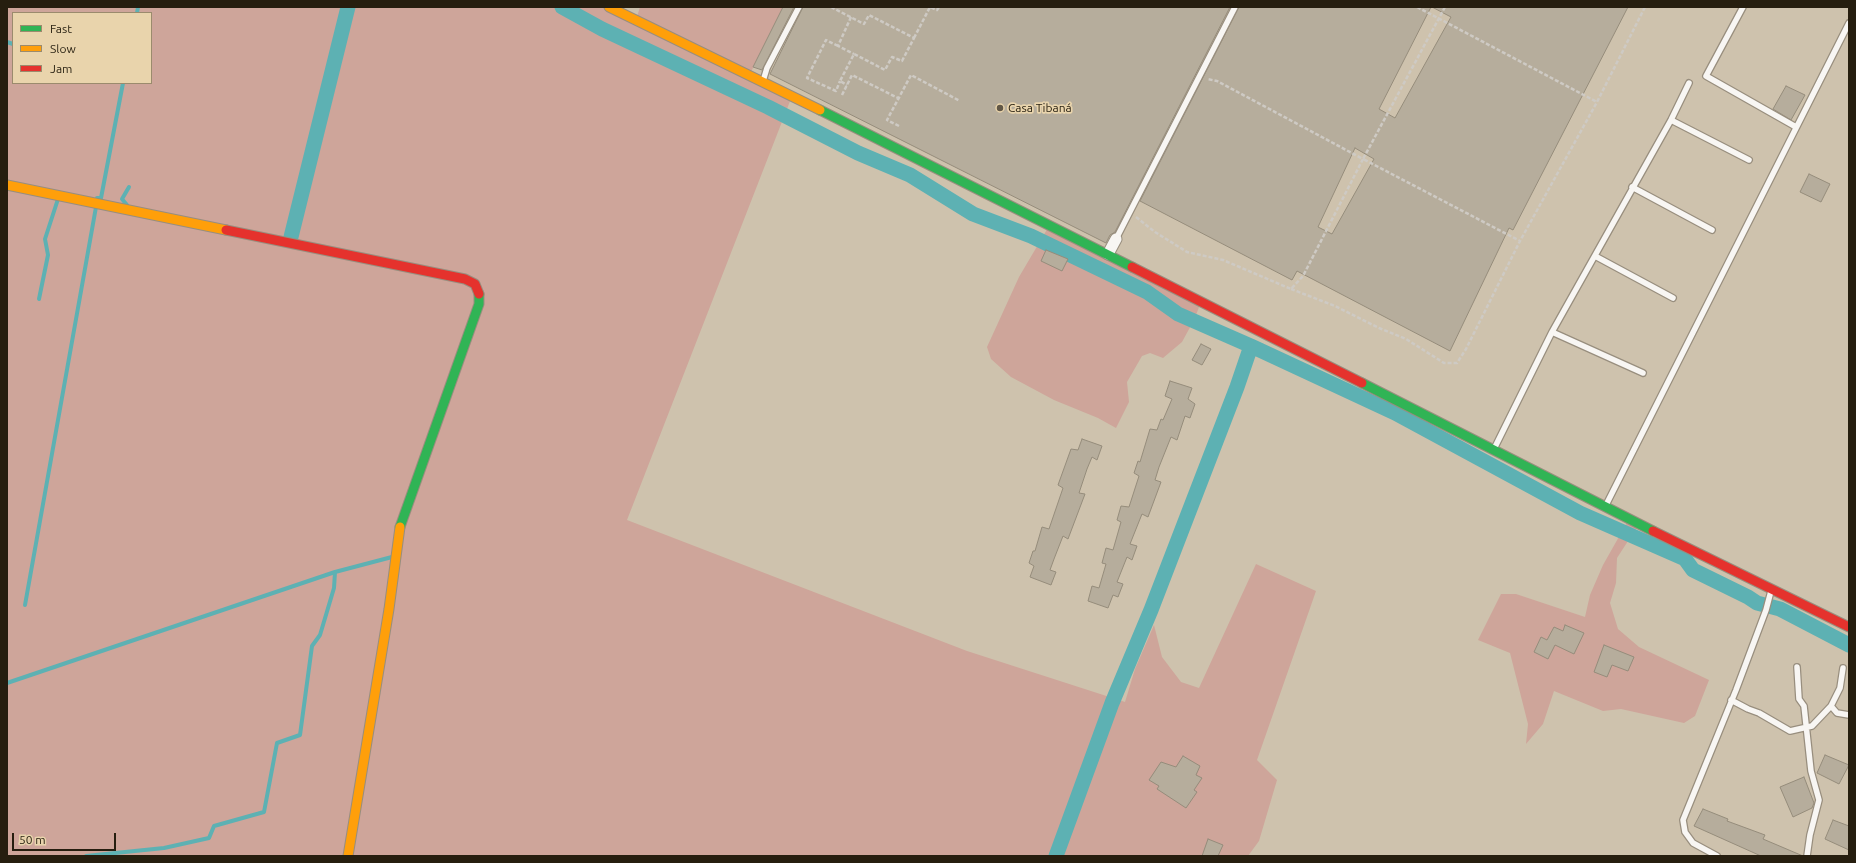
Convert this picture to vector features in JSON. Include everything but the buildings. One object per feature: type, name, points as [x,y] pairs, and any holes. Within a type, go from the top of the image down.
[{"type":"street","points":[[609,7],[749,76],[763,81],[1108,254],[1604,507],[1849,627]]},
{"type":"street","points":[[7,186],[465,278],[475,284],[479,294],[479,304],[400,525],[389,609],[348,856]]},
{"type":"street","points":[[1108,254],[1116,238]]},
{"type":"lane","points":[[763,81],[767,68],[800,7]]},
{"type":"lane","points":[[1116,238],[1235,7]]},
{"type":"lane","points":[[1743,7],[1706,76],[1796,127]]},
{"type":"lane","points":[[1604,507],[1849,23]]},
{"type":"lane","points":[[1494,450],[1552,332],[1632,187],[1671,120],[1689,83]]},
{"type":"lane","points":[[1671,120],[1749,160]]},
{"type":"lane","points":[[1632,187],[1712,230]]},
{"type":"lane","points":[[1595,256],[1673,298]]},
{"type":"lane","points":[[1552,332],[1644,372]]},
{"type":"lane","points":[[1717,856],[1693,843],[1685,832],[1683,820],[1766,610],[1772,589]]},
{"type":"lane","points":[[1797,667],[1799,699],[1804,706],[1811,771],[1819,800],[1810,835],[1807,856]]},
{"type":"lane","points":[[1731,700],[1790,731],[1806,728],[1812,726],[1831,706],[1840,688],[1843,668]]},
{"type":"lane","points":[[1831,706],[1837,713],[1849,715]]},
{"type":"path","points":[[831,7],[864,24],[869,15],[914,38]]},
{"type":"path","points":[[854,54],[836,91],[807,78],[826,40],[854,54],[885,70],[892,57],[902,61],[930,8],[937,10],[939,7]]},
{"type":"path","points":[[1417,7],[1597,102]]},
{"type":"path","points":[[1291,289],[1303,276],[1363,158],[1445,7]]},
{"type":"path","points":[[1130,212],[1155,232],[1187,252],[1223,260],[1335,306],[1379,328],[1406,339],[1444,363],[1457,363],[1466,349],[1520,241],[1597,102],[1645,7]]},
{"type":"path","points":[[838,46],[851,18]]},
{"type":"path","points":[[842,95],[852,75],[898,98]]},
{"type":"path","points":[[899,126],[887,120],[911,75],[960,101]]},
{"type":"path","points":[[1199,78],[1217,81],[1520,241]]},
{"type":"path","points":[[840,81],[847,85]]},
{"type":"shaded area","points":[[7,7],[609,7],[636,20],[640,7],[783,7],[749,76],[792,96],[627,520],[967,651],[1125,702],[1135,669],[1154,625],[1162,657],[1181,682],[1199,688],[1256,564],[1316,591],[1257,760],[1277,780],[1259,841],[1248,856],[7,856]]},
{"type":"shaded area","points":[[1049,226],[1201,302],[1194,320],[1182,342],[1163,358],[1150,353],[1142,356],[1127,382],[1129,402],[1116,428],[1098,418],[1054,400],[1011,377],[991,359],[987,347],[1019,277]]},
{"type":"shaded area","points":[[1629,519],[1639,524],[1617,558],[1616,583],[1610,603],[1618,629],[1639,647],[1709,680],[1695,716],[1684,723],[1621,709],[1603,711],[1554,691],[1543,724],[1526,744],[1528,724],[1510,653],[1478,640],[1501,594],[1516,594],[1585,617],[1590,595],[1603,565]]},
{"type":"waterway","points":[[137,12],[138,7]]},
{"type":"waterway","points":[[291,237],[348,7]]},
{"type":"waterway","points":[[562,7],[602,29],[768,107],[858,153],[910,175],[973,214],[1031,236],[1147,292],[1178,314],[1395,413],[1580,513],[1685,559],[1693,570],[1748,597],[1757,603],[1780,609],[1849,645]]},
{"type":"waterway","points":[[7,42],[12,44]]},
{"type":"waterway","points":[[97,198],[101,198],[123,84]]},
{"type":"waterway","points":[[127,205],[122,199],[129,187]]},
{"type":"waterway","points":[[39,299],[48,255],[45,239],[58,199]]},
{"type":"waterway","points":[[25,605],[96,207]]},
{"type":"waterway","points":[[1056,856],[1112,703],[1151,610],[1237,387],[1251,346]]},
{"type":"waterway","points":[[7,683],[335,572],[392,557]]},
{"type":"waterway","points":[[86,856],[164,848],[209,838],[214,826],[264,812],[277,743],[300,735],[312,646],[320,635],[334,588],[335,572]]},
{"type":"traffic: fast","points":[[820,110],[1132,267]]},
{"type":"traffic: fast","points":[[400,527],[479,304],[479,294]]},
{"type":"traffic: fast","points":[[1362,383],[1653,531]]},
{"type":"traffic: slow","points":[[609,7],[820,110]]},
{"type":"traffic: slow","points":[[7,185],[226,230]]},
{"type":"traffic: slow","points":[[348,856],[389,609],[400,527]]},
{"type":"traffic: jam","points":[[226,230],[465,279],[475,284],[479,294]]},
{"type":"traffic: jam","points":[[1132,267],[1362,383]]},
{"type":"traffic: jam","points":[[1653,531],[1849,627]]},
{"type":"place","name":"Casa Tibaná","points":[[1000,108]]}]
